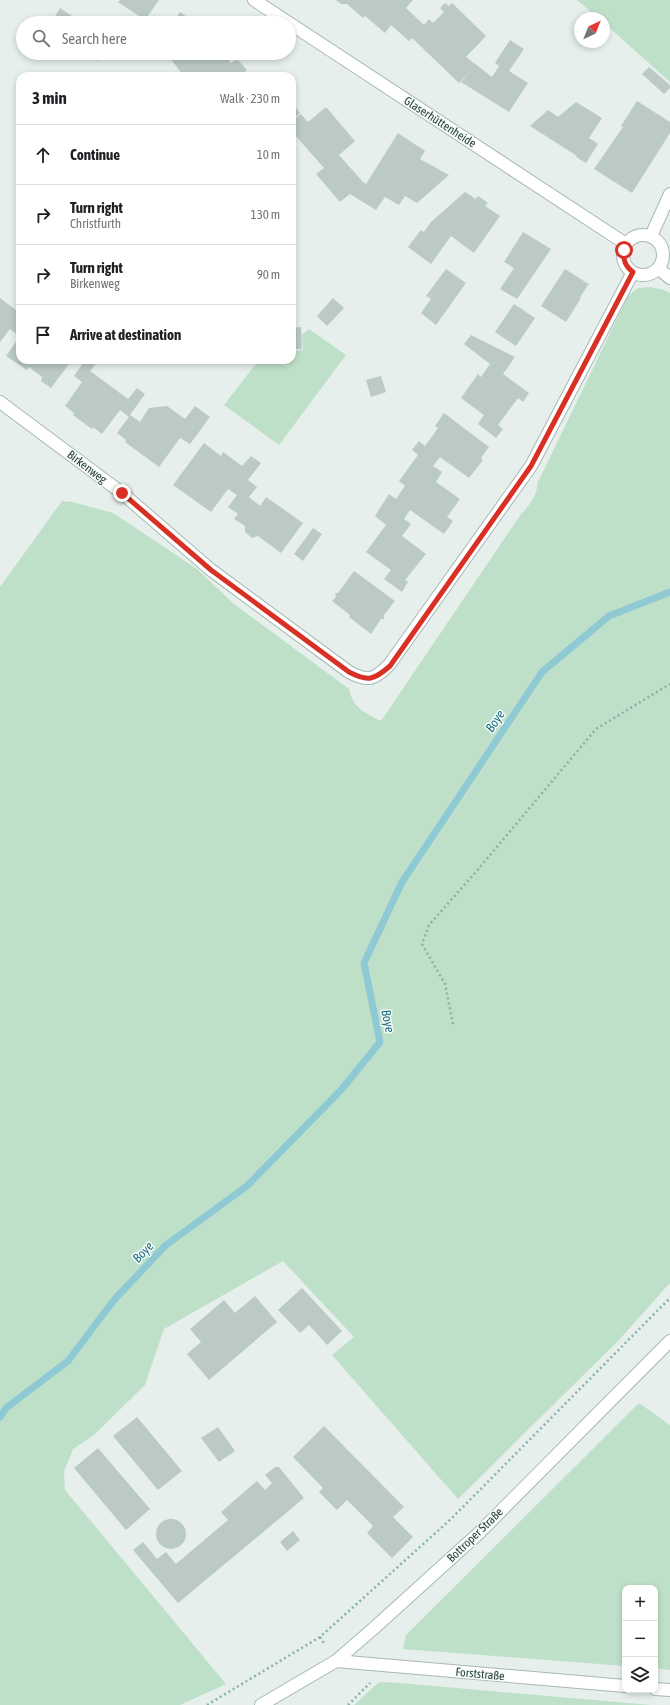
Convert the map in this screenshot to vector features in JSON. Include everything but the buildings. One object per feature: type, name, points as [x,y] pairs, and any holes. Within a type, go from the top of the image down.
[{"type":"street","name":"Glaserhüttenheide","points":[[254,0],[278,16]]},
{"type":"street","name":"Glaserhüttenheide","points":[[296,28],[626,244]]},
{"type":"street","points":[[651,236],[670,194]]},
{"type":"street","points":[[644,234],[651,236],[659,243],[663,253],[661,263],[658,268],[649,274],[638,274],[633,272],[628,268],[623,256],[626,244],[637,236],[644,234]]},
{"type":"street","points":[[658,268],[670,278]]},
{"type":"street","name":"Birkenweg","points":[[0,402],[122,493],[211,570],[349,672],[363,679],[378,676],[390,666],[531,466],[633,272]]},
{"type":"street","name":"Bottroper Straße","points":[[261,1705],[336,1661],[374,1629],[479,1533],[670,1341]]},
{"type":"street","name":"Forststraße","points":[[336,1661],[622,1686]]},
{"type":"street","points":[[658,1689],[670,1690]]},
{"type":"path","points":[[453,1024],[445,984],[422,944],[429,925],[475,873],[596,729],[670,684]]},
{"type":"path","points":[[207,1705],[320,1637],[451,1519],[670,1298]]},
{"type":"path","points":[[348,1705],[388,1665]]},
{"type":"green space","points":[[577,0],[670,0],[670,82],[610,28],[610,12],[591,12]]},
{"type":"green space","points":[[650,287],[670,293],[670,1283],[619,1340],[458,1499],[332,1355],[354,1337],[283,1261],[164,1329],[145,1385],[94,1435],[73,1449],[64,1472],[65,1490],[226,1684],[180,1705],[0,1705],[0,587],[62,501],[72,502],[113,513],[197,569],[234,604],[349,689],[353,701],[360,709],[381,721],[532,500],[536,492],[537,484],[628,296],[638,288]]},
{"type":"green space","points":[[309,329],[346,355],[279,445],[224,405],[256,364],[296,364],[296,351],[303,350],[302,335]]},
{"type":"green space","points":[[639,1403],[670,1425],[670,1670],[658,1668],[658,1585],[622,1585],[622,1666],[403,1649],[406,1635]]},
{"type":"green space","points":[[379,1682],[400,1683],[651,1705],[354,1705]]},
{"type":"waterway","name":"Boye","points":[[0,1417],[6,1408],[68,1361],[114,1300],[166,1245],[247,1186],[341,1090],[380,1042],[364,963],[402,882],[542,672],[609,616],[670,592]]},
{"type":"route","points":[[122,493],[211,570],[349,672],[363,679],[378,676],[390,666],[531,466],[633,272],[628,268],[625,262],[623,256],[624,250]]}]
